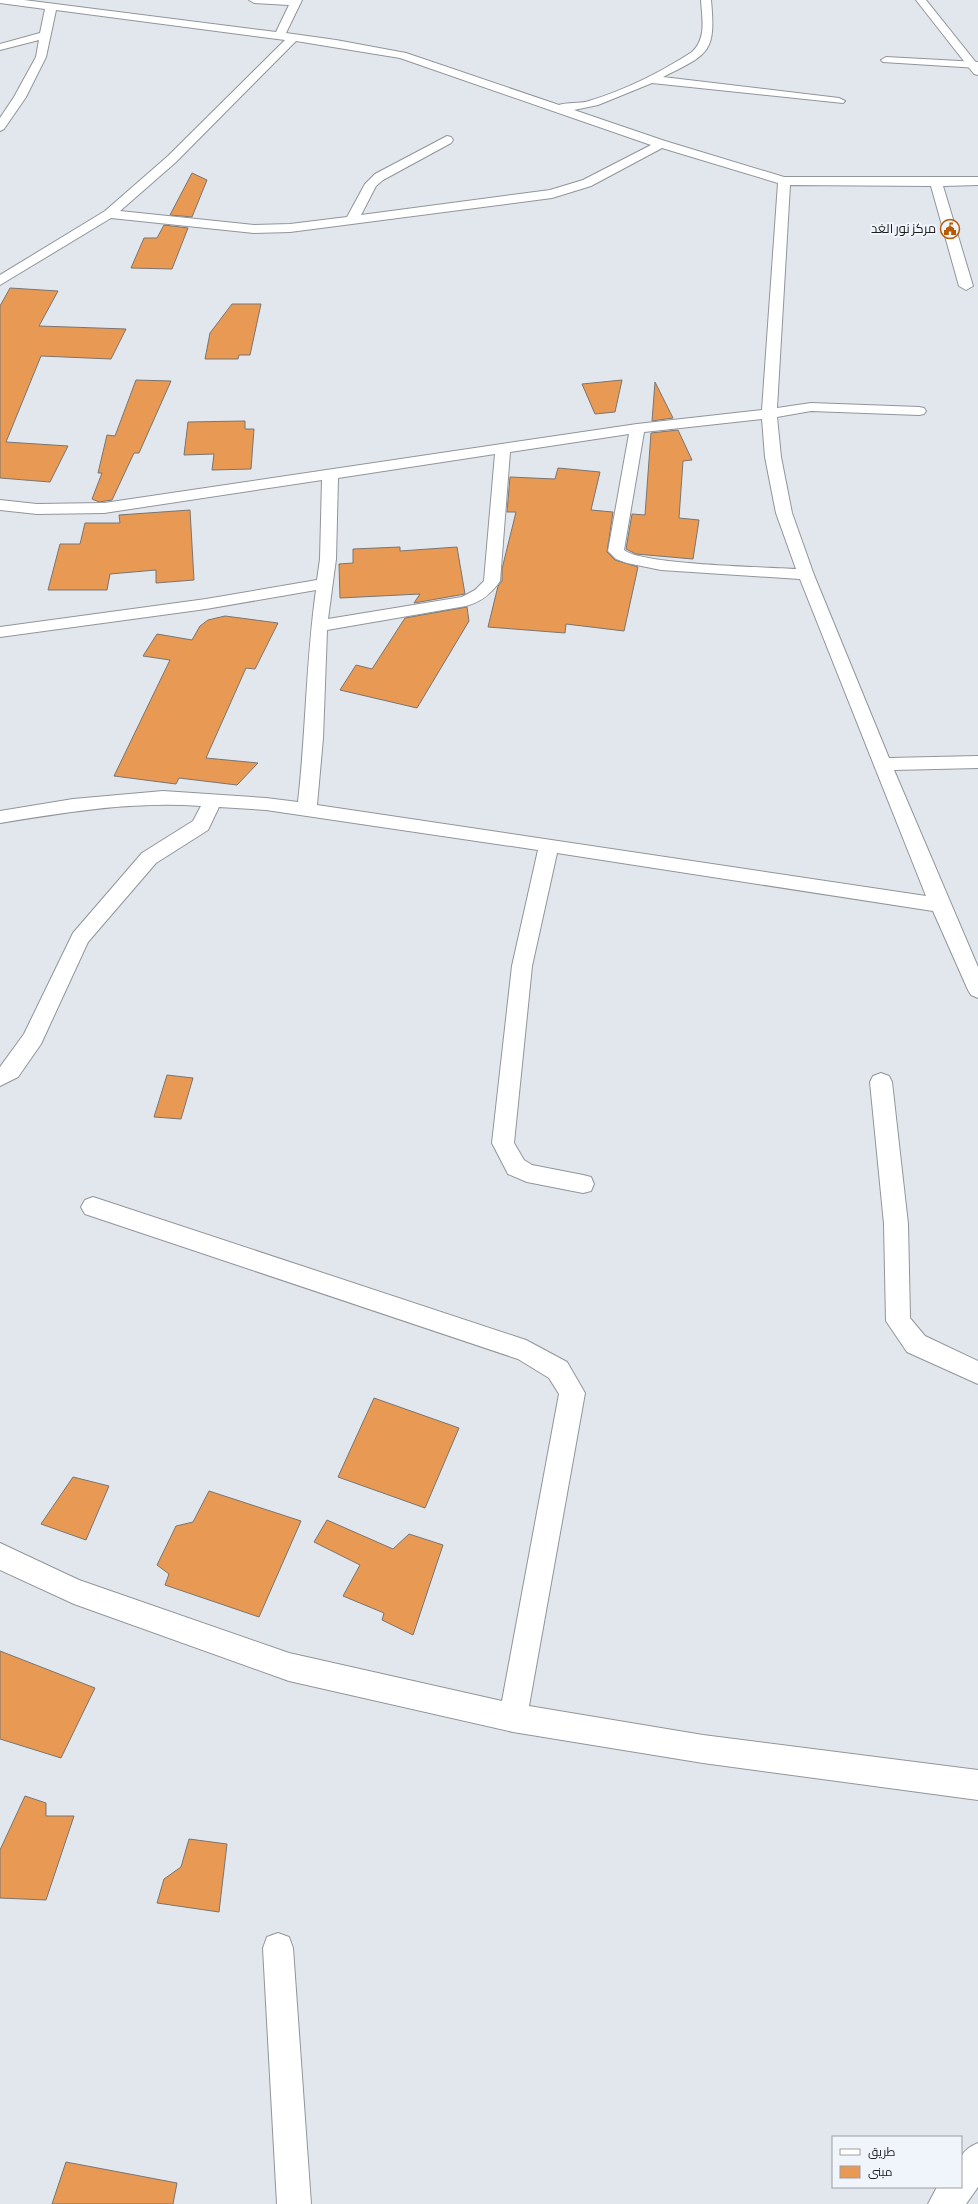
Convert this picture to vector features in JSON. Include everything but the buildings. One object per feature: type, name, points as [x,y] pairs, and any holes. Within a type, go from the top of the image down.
[{"type":"street","points":[[0,0],[336,43],[402,55],[661,144],[760,175],[784,180],[936,182],[978,181]]},
{"type":"street","points":[[254,0],[297,1],[279,36]]},
{"type":"street","points":[[553,106],[575,107],[600,100],[677,66],[704,48],[708,35],[706,0]]},
{"type":"street","points":[[921,0],[976,67]]},
{"type":"street","points":[[119,16],[130,5]]},
{"type":"street","points":[[0,127],[32,75],[40,57],[52,7]]},
{"type":"street","points":[[0,47],[45,35]]},
{"type":"street","points":[[0,280],[109,214],[172,159],[293,38]]},
{"type":"street","points":[[649,79],[839,101]]},
{"type":"street","points":[[591,119],[600,100]]},
{"type":"street","points":[[352,220],[371,184],[379,177],[447,140]]},
{"type":"street","points":[[109,214],[254,229],[290,228],[552,194],[587,183],[661,144]]},
{"type":"street","points":[[784,180],[769,414],[774,457],[784,513],[806,575],[882,764],[940,905],[978,990]]},
{"type":"street","points":[[936,182],[966,286]]},
{"type":"street","points":[[0,505],[37,509],[104,508],[637,428],[769,414],[811,407],[919,410]]},
{"type":"street","points":[[637,428],[616,551],[622,556],[633,560],[661,564],[806,575]]},
{"type":"street","points":[[319,626],[466,601],[479,596],[487,589],[492,581],[503,448]]},
{"type":"street","points":[[307,811],[314,738],[319,626],[323,584],[328,558],[330,473]]},
{"type":"street","points":[[0,632],[206,604],[323,584]]},
{"type":"street","points":[[882,764],[978,762]]},
{"type":"street","points":[[0,817],[73,805],[163,797],[266,804],[549,845],[940,905]]},
{"type":"street","points":[[0,1078],[10,1071],[34,1038],[80,938],[149,858],[201,825],[213,800]]},
{"type":"street","points":[[549,845],[522,966],[503,1143],[516,1167],[527,1173],[583,1184]]},
{"type":"street","points":[[882,1082],[896,1224],[898,1321],[916,1344],[978,1373]]},
{"type":"street","points":[[93,1207],[526,1351],[558,1370],[572,1393],[513,1718]]},
{"type":"street","points":[[0,1556],[74,1590],[289,1667],[513,1718],[703,1749],[978,1785]]},
{"type":"street","points":[[278,1948],[294,2204]]},
{"type":"street","points":[[962,2181],[978,2160]]},
{"type":"street","points":[[945,2204],[957,2188]]},
{"type":"lane","points":[[886,60],[976,67]]},
{"type":"place","name":"مركز نور الغد","points":[[950,229]]}]
